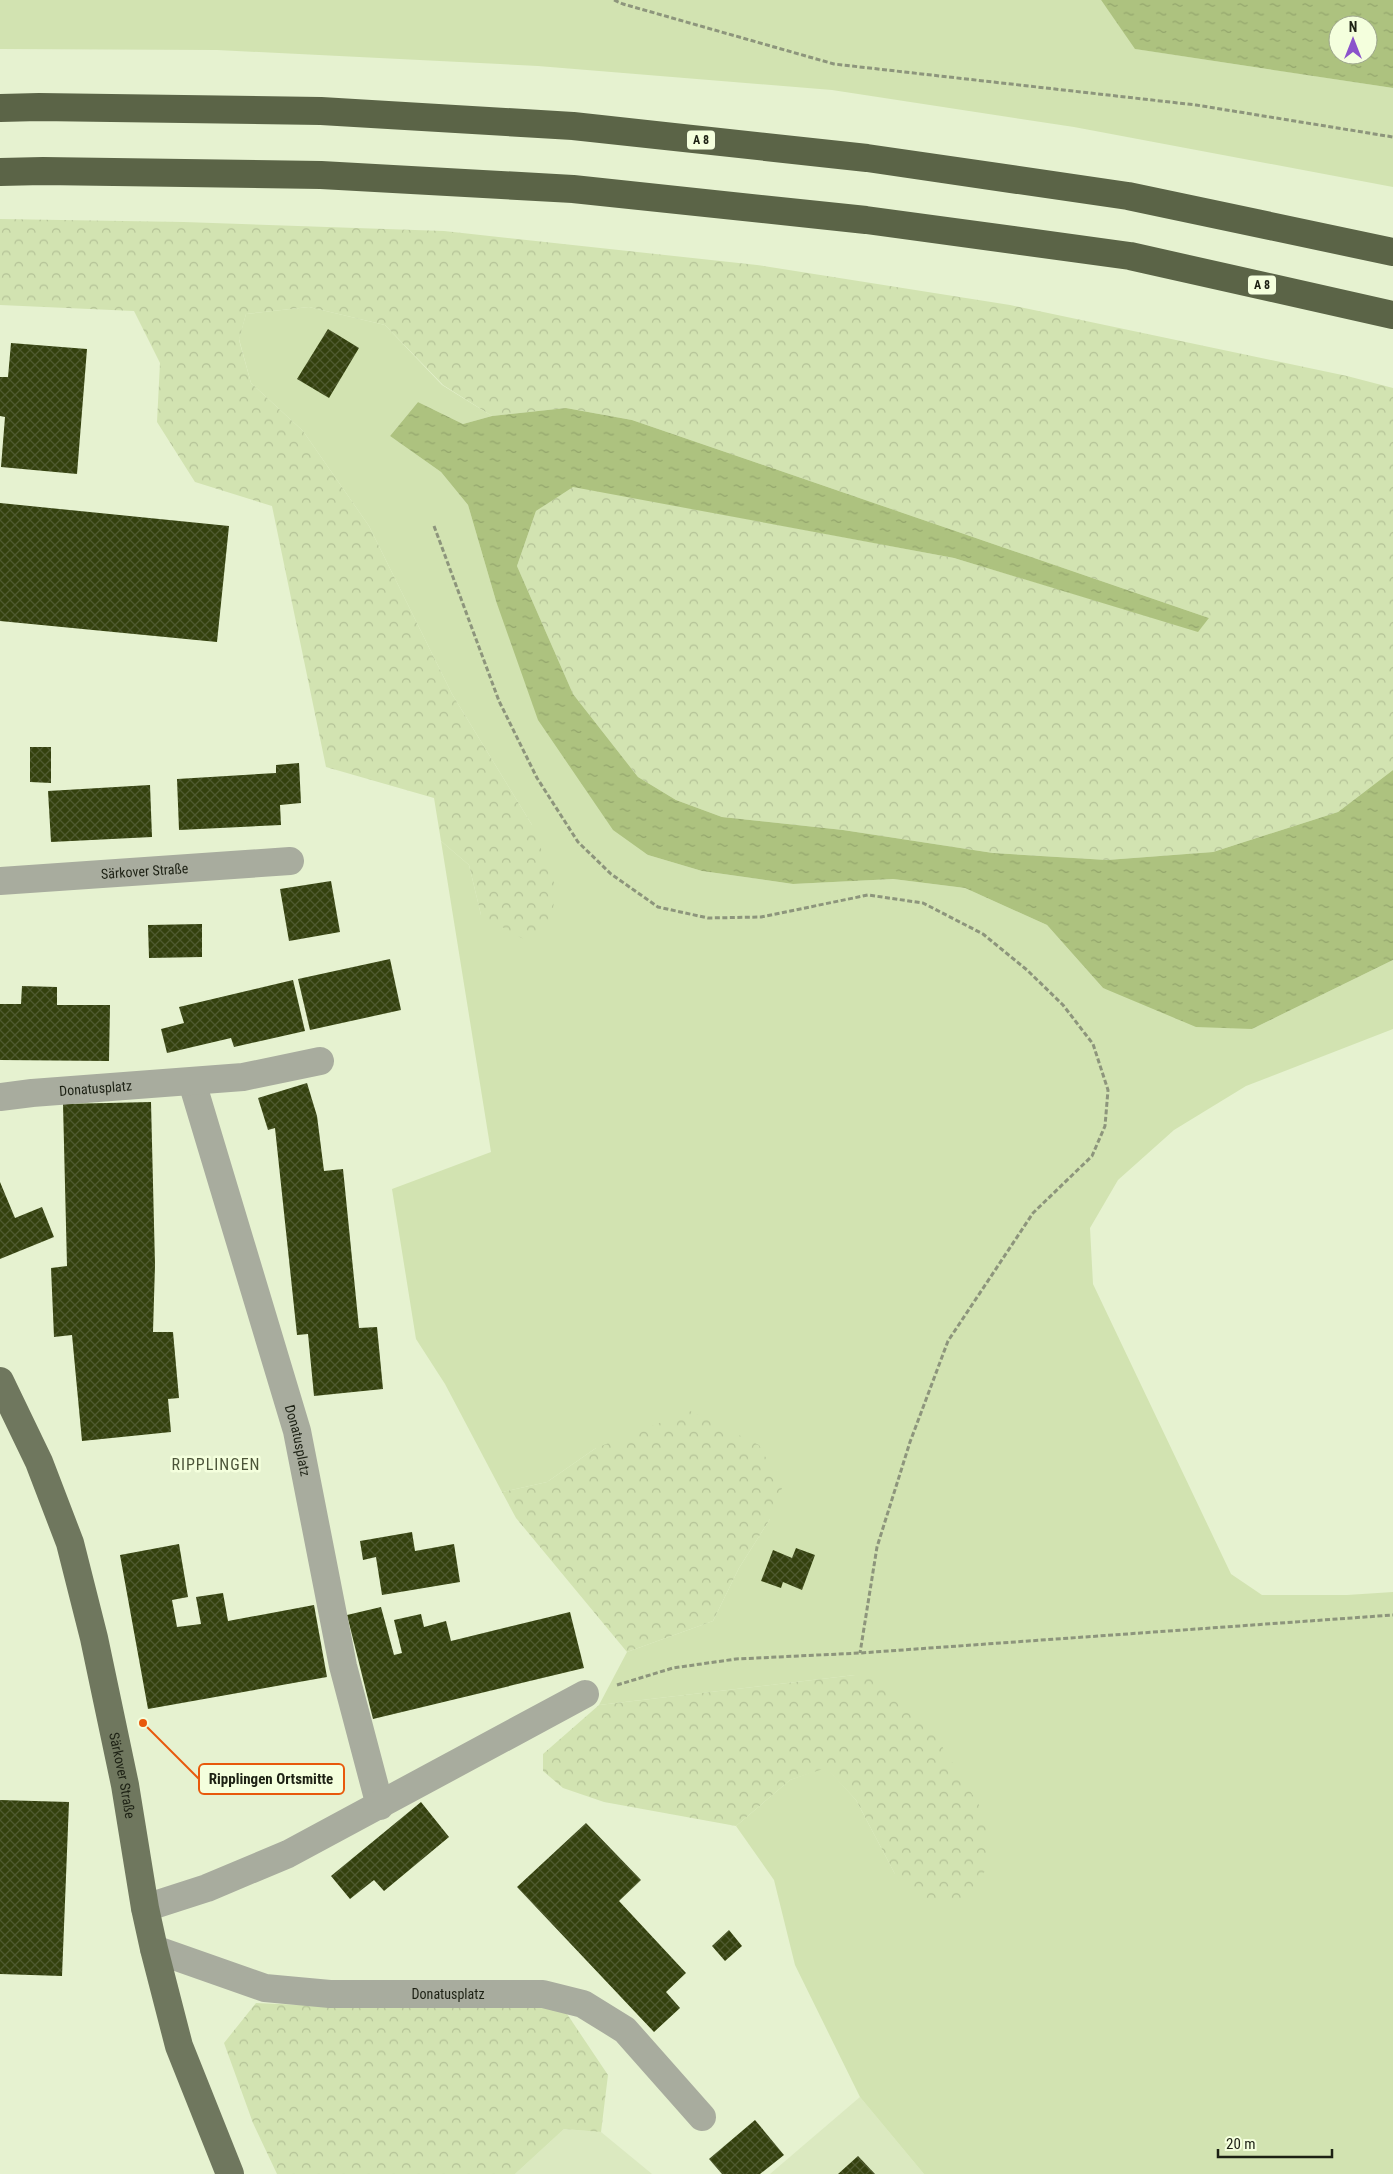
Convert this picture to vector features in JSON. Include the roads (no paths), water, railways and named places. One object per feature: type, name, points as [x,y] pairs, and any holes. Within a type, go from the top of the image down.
[{"type":"highway","name":"A 8","points":[[0,108],[321,111],[583,127],[868,158],[1128,196],[1393,252]]},
{"type":"highway","name":"A 8","points":[[0,172],[321,175],[573,189],[866,220],[1130,256],[1393,315]]},
{"type":"main road","name":"Särkover Straße","points":[[0,1382],[39,1462],[70,1543],[94,1638],[124,1785],[154,1949],[180,2046],[230,2174]]},
{"type":"street","name":"Särkover Straße","points":[[0,881],[290,861]]},
{"type":"street","name":"Donatusplatz","points":[[0,1097],[243,1077],[320,1061]]},
{"type":"street","name":"Donatusplatz","points":[[192,1082],[297,1431],[343,1666],[380,1806]]},
{"type":"street","points":[[145,1908],[207,1888],[288,1854],[585,1694]]},
{"type":"street","name":"Donatusplatz","points":[[154,1949],[264,1988],[330,1994],[543,1994],[583,2004],[625,2030],[702,2117]]},
{"type":"water","points":[[1101,0],[1393,0],[1393,88],[1135,49]]},
{"type":"water","points":[[418,402],[463,424],[492,416],[566,408],[632,420],[1209,618],[1198,632],[954,558],[573,487],[536,511],[517,566],[573,694],[638,777],[676,800],[722,817],[843,830],[993,853],[1107,860],[1213,852],[1338,812],[1393,770],[1393,960],[1252,1029],[1196,1027],[1103,988],[1047,925],[965,888],[893,879],[793,884],[702,871],[648,855],[613,830],[538,720],[496,601],[468,505],[441,472],[390,436]]},
{"type":"place","name":"Ripplingen Ortsmitte","points":[[143,1723]]},
{"type":"district","name":"RIPPLINGEN","points":[[216,1464]]}]
